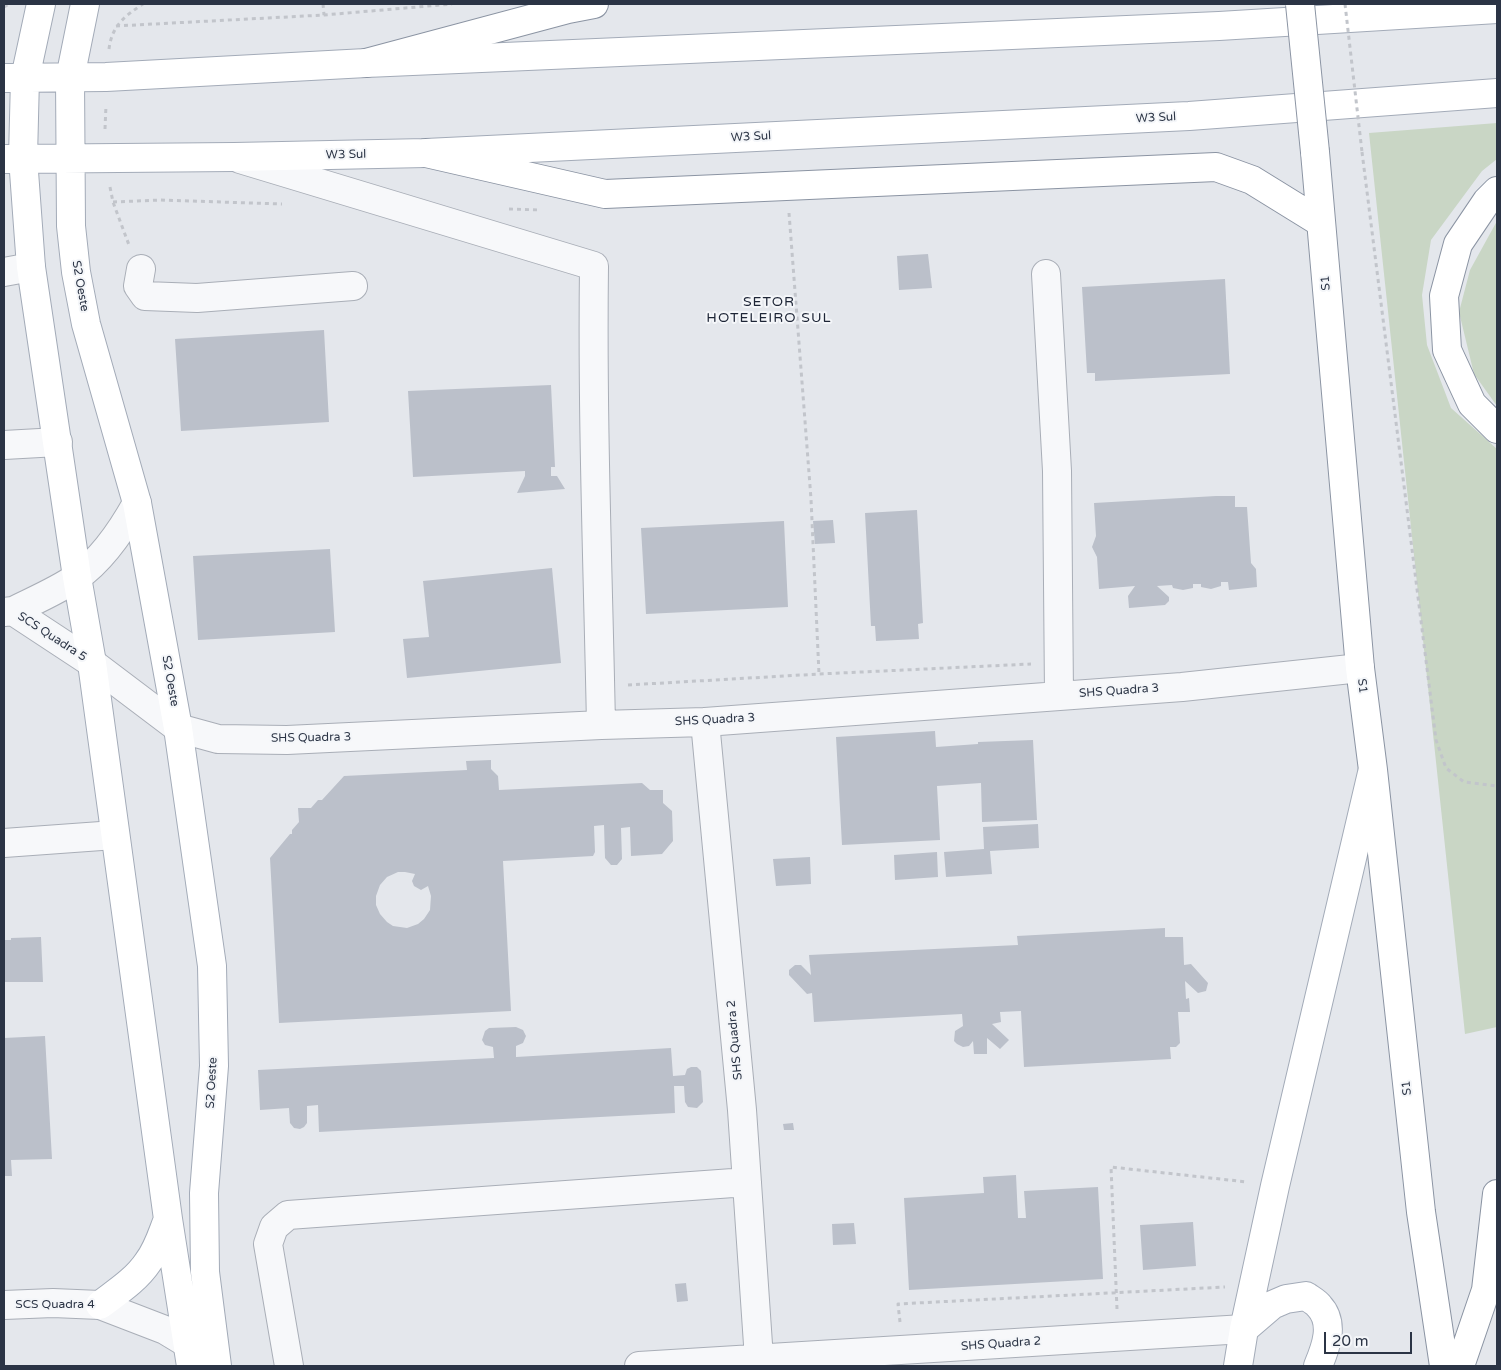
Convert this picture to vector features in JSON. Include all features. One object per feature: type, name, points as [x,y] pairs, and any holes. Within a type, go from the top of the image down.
[{"type":"main road","points":[[40,4],[14,78],[14,158],[77,577],[92,663],[168,1219],[208,1361]]},
{"type":"main road","name":"S2 Oeste","points":[[85,4],[70,78],[71,226],[76,272],[85,315],[137,502],[178,728],[212,966],[214,1066],[204,1193],[208,1361]]},
{"type":"main road","points":[[366,63],[568,9],[594,4]]},
{"type":"main road","name":"S1","points":[[1300,4],[1315,152],[1360,668],[1373,770],[1421,1212],[1444,1366]]},
{"type":"main road","points":[[14,78],[106,77],[366,63],[1209,26],[1497,9]]},
{"type":"main road","name":"W3 Sul","points":[[14,158],[70,159],[426,153],[1189,116],[1497,93]]},
{"type":"main road","points":[[426,153],[605,194],[1216,167],[1252,180],[1320,222]]},
{"type":"main road","points":[[1497,191],[1487,201],[1458,244],[1444,296],[1447,350],[1472,404],[1497,429]]},
{"type":"main road","points":[[1238,1366],[1244,1329],[1275,1186],[1373,770]]},
{"type":"main road","points":[[1460,1366],[1486,1290],[1497,1194]]},
{"type":"main road","points":[[100,1305],[136,1276],[148,1262],[158,1246],[168,1219]]},
{"type":"main road","points":[[1244,1329],[1272,1305],[1286,1299],[1306,1296],[1319,1305],[1328,1320],[1326,1345],[1318,1366]]},
{"type":"street","points":[[234,157],[594,266],[595,503],[598,550],[601,725]]},
{"type":"street","points":[[4,272],[31,267]]},
{"type":"street","points":[[141,269],[138,286],[145,296],[155,297],[197,298],[353,286]]},
{"type":"street","points":[[1046,274],[1057,471],[1059,695]]},
{"type":"street","points":[[4,445],[58,442]]},
{"type":"street","name":"SCS Quadra 5","points":[[8,612],[77,577],[96,560],[111,542],[126,522],[137,502]]},
{"type":"street","name":"SCS Quadra 5","points":[[8,612],[92,663]]},
{"type":"street","name":"SHS Quadra 3","points":[[92,663],[178,728],[218,739],[287,740],[705,722],[1182,687],[1360,668]]},
{"type":"street","name":"SHS Quadra 2","points":[[705,722],[742,1110],[759,1359]]},
{"type":"street","points":[[4,844],[115,835]]},
{"type":"street","points":[[289,1366],[268,1244],[274,1227],[288,1215],[747,1182]]},
{"type":"street","name":"SCS Quadra 4","points":[[4,1305],[54,1302],[100,1305],[165,1330],[208,1361]]},
{"type":"street","name":"SHS Quadra 2","points":[[639,1366],[1244,1329]]},
{"type":"path","points":[[4,7],[9,4]]},
{"type":"path","points":[[323,4],[324,15]]},
{"type":"path","points":[[116,26],[324,15],[452,4]]},
{"type":"path","points":[[1345,4],[1436,740],[1446,768],[1464,782],[1497,786]]},
{"type":"path","points":[[113,202],[160,200],[280,203],[289,205]]},
{"type":"path","points":[[789,210],[811,499],[819,674]]},
{"type":"path","points":[[600,687],[1059,662]]},
{"type":"path","points":[[1118,1336],[1111,1167],[1275,1186]]},
{"type":"path","points":[[902,1350],[898,1304],[1254,1285]]},
{"type":"green space","points":[[1497,123],[1497,159],[1482,171],[1431,240],[1422,295],[1427,345],[1451,408],[1497,449],[1497,1027],[1465,1034],[1369,133]]},
{"type":"green space","points":[[1497,221],[1497,406],[1474,374],[1459,312],[1470,270]]},
{"type":"building","points":[[928,254],[932,288],[899,290],[897,256]]},
{"type":"building","points":[[1225,279],[1230,374],[1095,381],[1095,373],[1087,373],[1082,287]]},
{"type":"building","points":[[324,330],[329,422],[181,431],[175,339]]},
{"type":"building","points":[[551,385],[555,467],[551,467],[551,476],[557,476],[565,489],[517,493],[525,476],[525,471],[413,477],[408,391]]},
{"type":"building","points":[[1235,496],[1235,507],[1247,507],[1251,563],[1256,569],[1257,587],[1229,590],[1228,582],[1221,582],[1221,586],[1211,589],[1201,587],[1201,584],[1193,584],[1193,588],[1183,590],[1173,588],[1172,585],[1157,586],[1169,597],[1169,601],[1165,605],[1129,608],[1128,596],[1135,586],[1099,589],[1097,557],[1092,547],[1096,536],[1094,503]]},
{"type":"building","points":[[917,510],[923,623],[918,624],[919,639],[876,641],[875,626],[871,626],[865,513]]},
{"type":"building","points":[[833,520],[835,543],[815,544],[813,521]]},
{"type":"building","points":[[784,521],[788,607],[646,614],[641,528]]},
{"type":"building","points":[[330,549],[335,632],[198,640],[193,556]]},
{"type":"building","points":[[552,568],[561,663],[407,678],[403,639],[429,637],[423,581]]},
{"type":"building","points":[[935,731],[936,747],[978,744],[978,742],[1033,740],[1037,820],[982,822],[981,783],[937,786],[940,840],[842,845],[836,737]]},
{"type":"building","points":[[491,760],[491,769],[498,776],[499,790],[642,783],[650,790],[663,790],[663,803],[672,811],[673,841],[662,854],[631,856],[630,827],[621,828],[622,859],[617,865],[611,865],[605,858],[604,825],[594,826],[595,852],[593,856],[503,861],[511,1011],[279,1023],[270,858],[292,834],[292,830],[299,822],[298,808],[311,808],[318,800],[322,800],[344,776],[467,770],[466,761]],"holes":[[[398,872],[415,874],[412,881],[414,886],[421,890],[428,886],[431,896],[430,910],[424,919],[418,924],[407,928],[393,926],[387,922],[380,914],[376,905],[376,896],[380,885],[387,877]]]},
{"type":"building","points":[[1038,824],[1039,848],[990,851],[992,874],[946,877],[944,852],[984,849],[983,827]]},
{"type":"building","points":[[937,852],[938,877],[895,880],[894,855]]},
{"type":"building","points":[[810,857],[811,884],[776,886],[773,859]]},
{"type":"building","points":[[1165,928],[1165,937],[1183,937],[1184,965],[1191,964],[1208,983],[1206,991],[1198,993],[1185,981],[1186,999],[1189,998],[1190,1012],[1178,1012],[1180,1043],[1176,1047],[1170,1047],[1171,1059],[1024,1067],[1021,1011],[1000,1012],[1001,1022],[992,1024],[1009,1040],[1000,1049],[987,1038],[987,1054],[974,1054],[973,1041],[969,1046],[963,1047],[954,1041],[955,1031],[963,1026],[962,1014],[814,1022],[812,993],[807,994],[789,975],[789,970],[795,965],[801,965],[811,975],[809,955],[1018,945],[1017,936]]},
{"type":"building","points":[[41,937],[43,982],[4,982],[4,940]]},
{"type":"building","points":[[516,1027],[523,1030],[526,1036],[523,1043],[516,1046],[516,1057],[671,1048],[673,1076],[685,1075],[687,1069],[691,1067],[697,1067],[701,1071],[703,1102],[697,1108],[688,1107],[685,1102],[684,1086],[674,1086],[675,1113],[319,1132],[318,1105],[307,1106],[307,1123],[300,1129],[294,1128],[290,1123],[289,1108],[260,1110],[258,1070],[494,1058],[493,1047],[485,1045],[482,1040],[485,1031],[489,1028]]},
{"type":"building","points":[[45,1036],[52,1159],[11,1160],[12,1176],[4,1176],[4,1038]]},
{"type":"building","points":[[793,1123],[794,1130],[784,1130],[783,1124]]},
{"type":"building","points":[[1016,1175],[1018,1218],[1026,1218],[1024,1191],[1098,1187],[1103,1279],[909,1290],[904,1198],[984,1193],[983,1177]]},
{"type":"building","points":[[1193,1222],[1196,1266],[1143,1270],[1140,1225]]},
{"type":"building","points":[[854,1223],[856,1244],[833,1245],[832,1224]]},
{"type":"building","points":[[686,1283],[688,1301],[677,1302],[675,1284]]},
{"type":"district","name":"SETOR HOTELEIRO SUL","points":[[769,310]]}]
